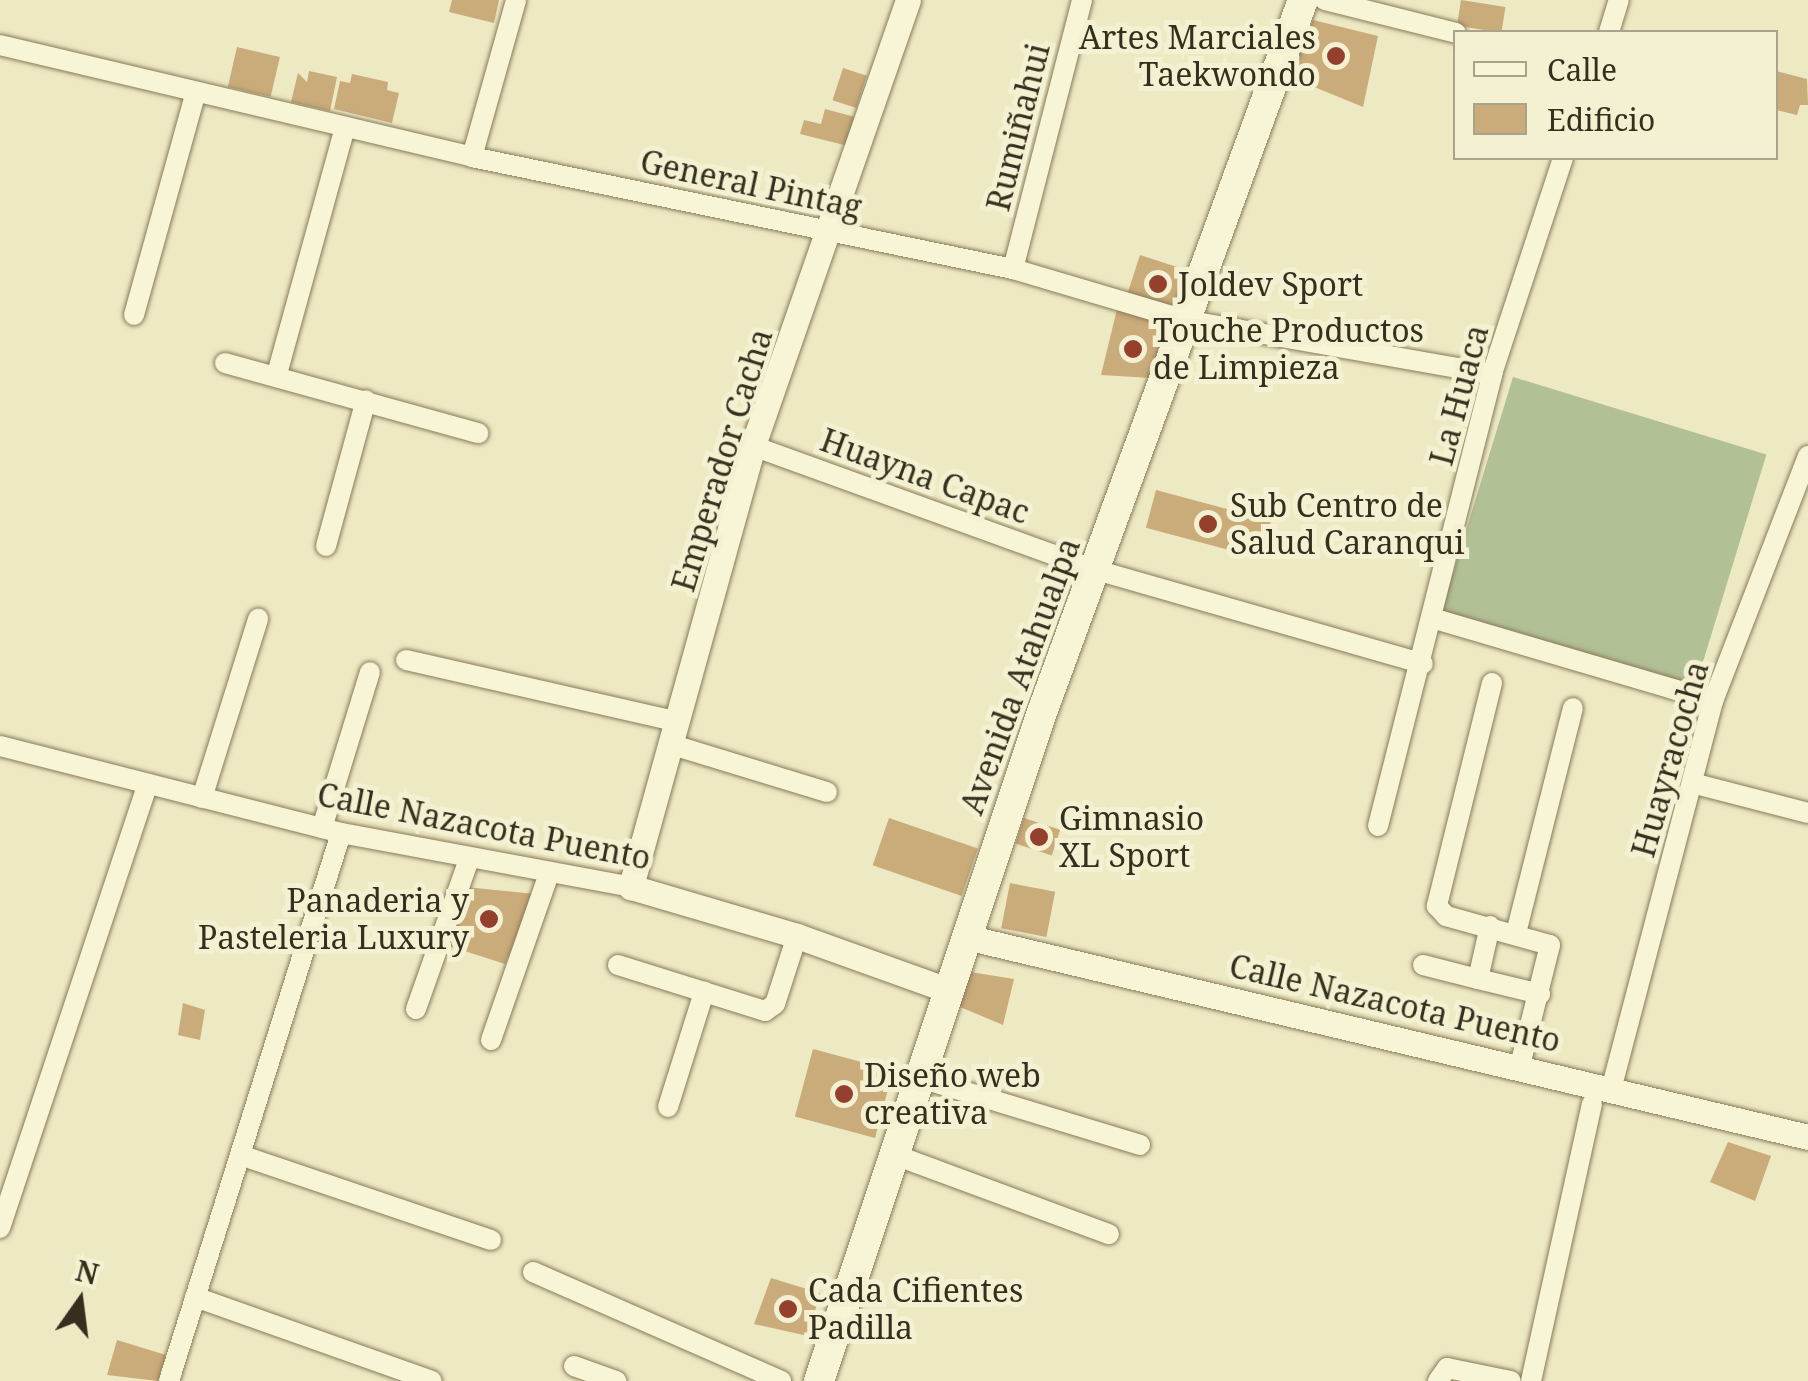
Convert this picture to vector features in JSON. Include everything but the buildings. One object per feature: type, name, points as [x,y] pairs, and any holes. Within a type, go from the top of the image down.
[{"type":"main road","name":"Avenida Atahualpa","points":[[820,1381],[966,936],[1302,0]]},
{"type":"street","points":[[472,157],[516,0]]},
{"type":"street","name":"Emperador Cacha","points":[[632,887],[753,446],[833,231],[908,0]]},
{"type":"street","name":"Rumiñahui","points":[[1013,269],[1082,0]]},
{"type":"street","points":[[1325,0],[1453,32]]},
{"type":"street","points":[[1610,30],[1619,0]]},
{"type":"street","name":"General Pintag","points":[[0,45],[472,157],[1013,269],[1184,320],[1492,374]]},
{"type":"street","points":[[134,315],[196,92]]},
{"type":"street","points":[[277,374],[345,127]]},
{"type":"street","name":"La Huaca","points":[[1378,826],[1435,619],[1492,374],[1563,160]]},
{"type":"street","points":[[225,364],[277,374],[478,433]]},
{"type":"street","points":[[326,546],[366,400]]},
{"type":"street","name":"Huayna Capac","points":[[753,446],[1096,570],[1423,664]]},
{"type":"street","name":"Huayracocha","points":[[1531,1381],[1602,1095],[1713,701],[1808,456]]},
{"type":"street","points":[[202,798],[258,619]]},
{"type":"street","points":[[1435,619],[1713,701]]},
{"type":"street","points":[[406,660],[676,733],[827,792]]},
{"type":"street","points":[[168,1381],[240,1155],[332,831],[370,672]]},
{"type":"street","points":[[1492,683],[1437,906],[1446,916],[1516,933],[1550,946],[1520,1065]]},
{"type":"street","points":[[1516,933],[1574,708]]},
{"type":"street","name":"Calle Nazacota Puento","points":[[0,746],[332,831],[632,887],[798,936],[948,990]]},
{"type":"street","points":[[1692,783],[1808,813]]},
{"type":"street","points":[[0,1228],[148,784]]},
{"type":"street","points":[[416,1009],[469,859]]},
{"type":"street","points":[[491,1040],[549,873]]},
{"type":"street","points":[[1478,979],[1490,926]]},
{"type":"street","points":[[618,965],[765,1011],[774,1004],[798,936]]},
{"type":"street","name":"Calle Nazacota Puento","points":[[966,936],[1520,1065],[1602,1095],[1808,1137]]},
{"type":"street","points":[[1423,965],[1540,994]]},
{"type":"street","points":[[668,1108],[704,992]]},
{"type":"street","points":[[920,1078],[1140,1145]]},
{"type":"street","points":[[240,1155],[492,1240]]},
{"type":"street","points":[[895,1155],[1109,1234]]},
{"type":"street","points":[[533,1272],[781,1381]]},
{"type":"street","points":[[195,1297],[432,1381]]},
{"type":"street","points":[[574,1366],[616,1381]]},
{"type":"street","points":[[1438,1381],[1447,1368],[1511,1381]]},
{"type":"green space","points":[[1513,377],[1766,454],[1695,688],[1442,610]]},
{"type":"place","name":"Artes Marciales Taekwondo","points":[[1336,56]]},
{"type":"place","name":"Joldev Sport","points":[[1158,284]]},
{"type":"place","name":"Touche Productos de Limpieza","points":[[1133,349]]},
{"type":"place","name":"Sub Centro de Salud Caranqui","points":[[1208,524]]},
{"type":"place","name":"Gimnasio XL Sport","points":[[1039,837]]},
{"type":"place","name":"Panaderia y Pasteleria Luxury","points":[[489,919]]},
{"type":"place","name":"Diseño web creativa","points":[[844,1094]]},
{"type":"place","name":"Cada Cifientes Padilla","points":[[788,1309]]}]
